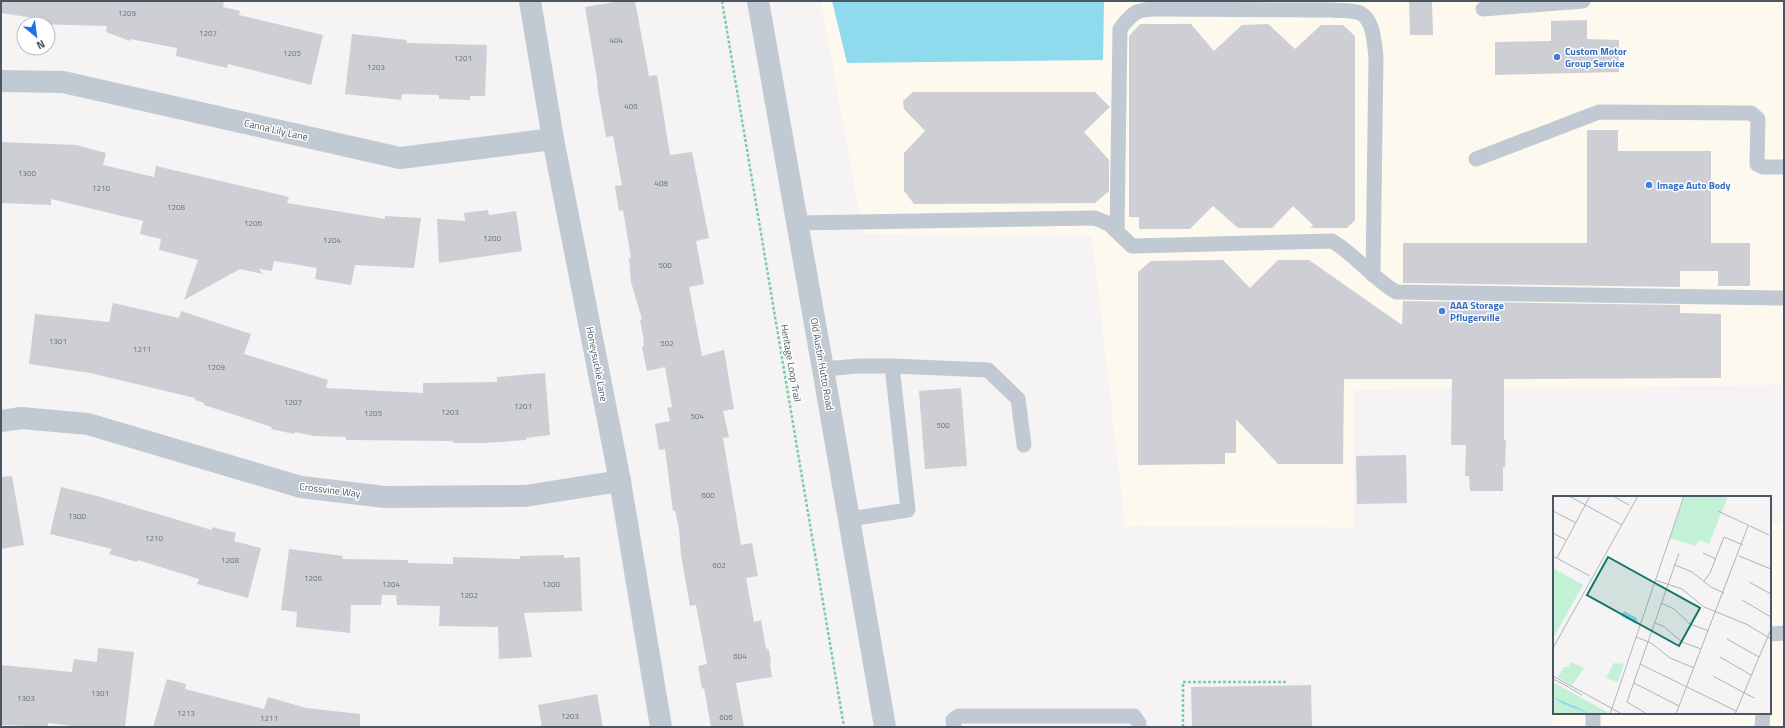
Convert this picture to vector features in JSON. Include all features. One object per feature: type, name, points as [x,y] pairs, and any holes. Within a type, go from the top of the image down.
[{"type":"street","name":"Honeysuckle Lane","points":[[530,1],[553,139],[620,481],[661,727]]},
{"type":"street","name":"Old Austin Hutto Road","points":[[758,1],[885,727]]},
{"type":"street","name":"Canna Lily Lane","points":[[1,81],[64,82],[400,158],[553,139]]},
{"type":"street","name":"Crossvine Way","points":[[1,421],[21,418],[88,424],[301,487],[385,497],[525,496],[620,481]]},
{"type":"lane","points":[[1482,8],[1583,1]]},
{"type":"lane","points":[[1117,231],[1120,29],[1135,12],[1142,9],[1165,9],[1332,10],[1359,13],[1365,17],[1373,32],[1376,56],[1373,275]]},
{"type":"lane","points":[[1476,159],[1599,112],[1751,113],[1758,119],[1757,164],[1763,167],[1784,167]]},
{"type":"lane","points":[[797,223],[1095,218],[1109,224],[1132,246],[1332,241],[1347,250],[1385,286],[1396,292],[1784,298]]},
{"type":"lane","points":[[823,369],[859,366],[892,366],[988,370],[1018,399],[1024,445]]},
{"type":"lane","points":[[849,519],[908,510],[892,366]]},
{"type":"lane","points":[[1771,634],[1784,633]]},
{"type":"lane","points":[[1593,714],[1593,727]]},
{"type":"lane","points":[[1762,727],[1763,714]]},
{"type":"lane","points":[[954,727],[953,720],[958,716],[1134,716],[1139,722],[1139,727]]},
{"type":"path","name":"Heritage Loop Trail","points":[[722,1],[844,727]]},
{"type":"path","points":[[1183,727],[1183,682],[1287,682]]},
{"type":"shaded area","name":"AAA Storage Pflugerville","points":[[821,1],[1784,1],[1784,385],[1354,390],[1354,527],[1125,526],[1092,237],[863,234]]},
{"type":"shaded area","points":[[1784,522],[1784,727],[1553,727],[1554,714],[1771,714],[1771,523]]},
{"type":"water","points":[[832,1],[1104,1],[1103,60],[847,63]]},
{"type":"building","points":[[1,1],[224,1],[223,7],[240,11],[239,15],[323,35],[311,85],[228,64],[227,68],[176,56],[177,48],[130,39],[130,41],[106,32],[107,26],[56,25],[56,16],[21,16],[1,13]]},
{"type":"building","points":[[620,1],[635,1],[649,76],[657,75],[670,155],[692,152],[709,238],[696,241],[704,284],[689,287],[702,356],[724,350],[734,409],[723,411],[729,437],[723,438],[741,545],[752,543],[758,576],[746,578],[754,622],[761,620],[766,648],[769,650],[771,662],[772,677],[736,683],[744,727],[711,727],[704,688],[702,689],[698,666],[707,664],[696,605],[690,606],[681,555],[679,529],[675,510],[673,511],[665,449],[659,450],[655,424],[670,421],[667,408],[672,407],[665,367],[647,371],[642,347],[644,346],[644,340],[640,320],[642,319],[631,282],[629,258],[631,258],[623,210],[619,211],[615,186],[622,185],[613,136],[606,137],[585,7]]},
{"type":"building","points":[[1409,1],[1432,1],[1433,35],[1410,35]]},
{"type":"building","name":"Custom Motor Group Service","points":[[1587,20],[1587,39],[1619,40],[1619,72],[1495,75],[1495,42],[1551,41],[1551,21]]},
{"type":"building","points":[[1140,24],[1191,24],[1214,51],[1242,25],[1268,24],[1295,49],[1321,25],[1343,25],[1355,36],[1355,220],[1347,228],[1310,228],[1313,225],[1293,206],[1272,228],[1238,228],[1213,206],[1190,229],[1139,229],[1139,217],[1129,217],[1129,36]]},
{"type":"building","points":[[352,34],[407,40],[406,43],[487,45],[485,96],[470,96],[470,100],[439,99],[439,95],[402,94],[401,100],[345,94]]},
{"type":"building","points":[[913,92],[1095,92],[1110,107],[1084,132],[1109,160],[1109,191],[1095,203],[914,204],[904,191],[904,153],[925,131],[904,109],[903,101]]},
{"type":"building","points":[[1587,130],[1618,130],[1618,151],[1711,151],[1711,243],[1750,243],[1750,286],[1718,286],[1718,271],[1680,271],[1680,287],[1403,283],[1403,243],[1587,243]]},
{"type":"building","points":[[1,142],[76,145],[106,153],[103,165],[154,177],[156,166],[289,197],[287,203],[385,219],[385,216],[421,218],[414,268],[355,265],[351,285],[315,279],[317,268],[274,261],[272,271],[259,269],[263,274],[240,269],[184,300],[198,260],[159,250],[161,239],[140,234],[143,221],[51,199],[51,205],[1,203]]},
{"type":"building","points":[[488,210],[489,215],[516,211],[522,251],[439,263],[437,219],[465,221],[464,213]]},
{"type":"building","points":[[1223,260],[1250,288],[1278,260],[1309,260],[1402,325],[1403,301],[1680,305],[1680,313],[1721,314],[1721,378],[1504,379],[1504,440],[1506,440],[1505,467],[1503,467],[1503,491],[1470,491],[1469,476],[1465,476],[1466,445],[1451,445],[1452,379],[1344,379],[1343,464],[1278,464],[1236,419],[1236,453],[1225,453],[1225,464],[1138,465],[1138,272],[1151,261]]},
{"type":"building","points":[[113,303],[179,318],[181,311],[251,334],[244,354],[328,380],[326,388],[423,393],[423,383],[497,382],[497,377],[545,373],[550,435],[526,438],[526,440],[484,443],[453,443],[453,441],[346,440],[346,437],[314,436],[295,432],[294,434],[271,429],[272,427],[204,405],[204,403],[195,400],[195,398],[90,373],[29,364],[35,314],[109,322]]},
{"type":"building","points":[[961,388],[967,466],[925,469],[919,391]]},
{"type":"building","points":[[1406,455],[1407,503],[1357,504],[1356,456]]},
{"type":"building","points":[[12,476],[24,545],[1,549],[1,477]]},
{"type":"building","points":[[61,487],[97,496],[212,530],[212,527],[236,533],[234,541],[261,548],[248,598],[197,584],[199,579],[138,560],[137,562],[109,554],[112,549],[50,534]]},
{"type":"building","points":[[289,549],[343,556],[342,559],[408,560],[408,563],[453,564],[453,557],[520,559],[520,556],[564,555],[564,558],[580,557],[582,611],[524,613],[532,657],[499,659],[498,627],[439,626],[440,606],[397,605],[396,595],[382,595],[381,605],[351,605],[350,633],[296,627],[297,612],[281,610]]},
{"type":"building","points":[[98,648],[134,652],[125,727],[80,727],[48,723],[48,727],[1,725],[1,665],[72,672],[74,659],[97,662]]},
{"type":"building","points":[[167,679],[186,684],[185,689],[264,709],[268,697],[306,708],[360,714],[360,727],[153,727]]},
{"type":"building","points":[[1311,685],[1312,727],[1192,727],[1191,687]]},
{"type":"building","points":[[597,694],[603,727],[542,727],[538,705]]},
{"type":"place","name":"Custom Motor Group Service","points":[[1557,57]]},
{"type":"place","name":"Image Auto Body","points":[[1649,185]]},
{"type":"place","name":"AAA Storage Pflugerville","points":[[1442,311]]}]
